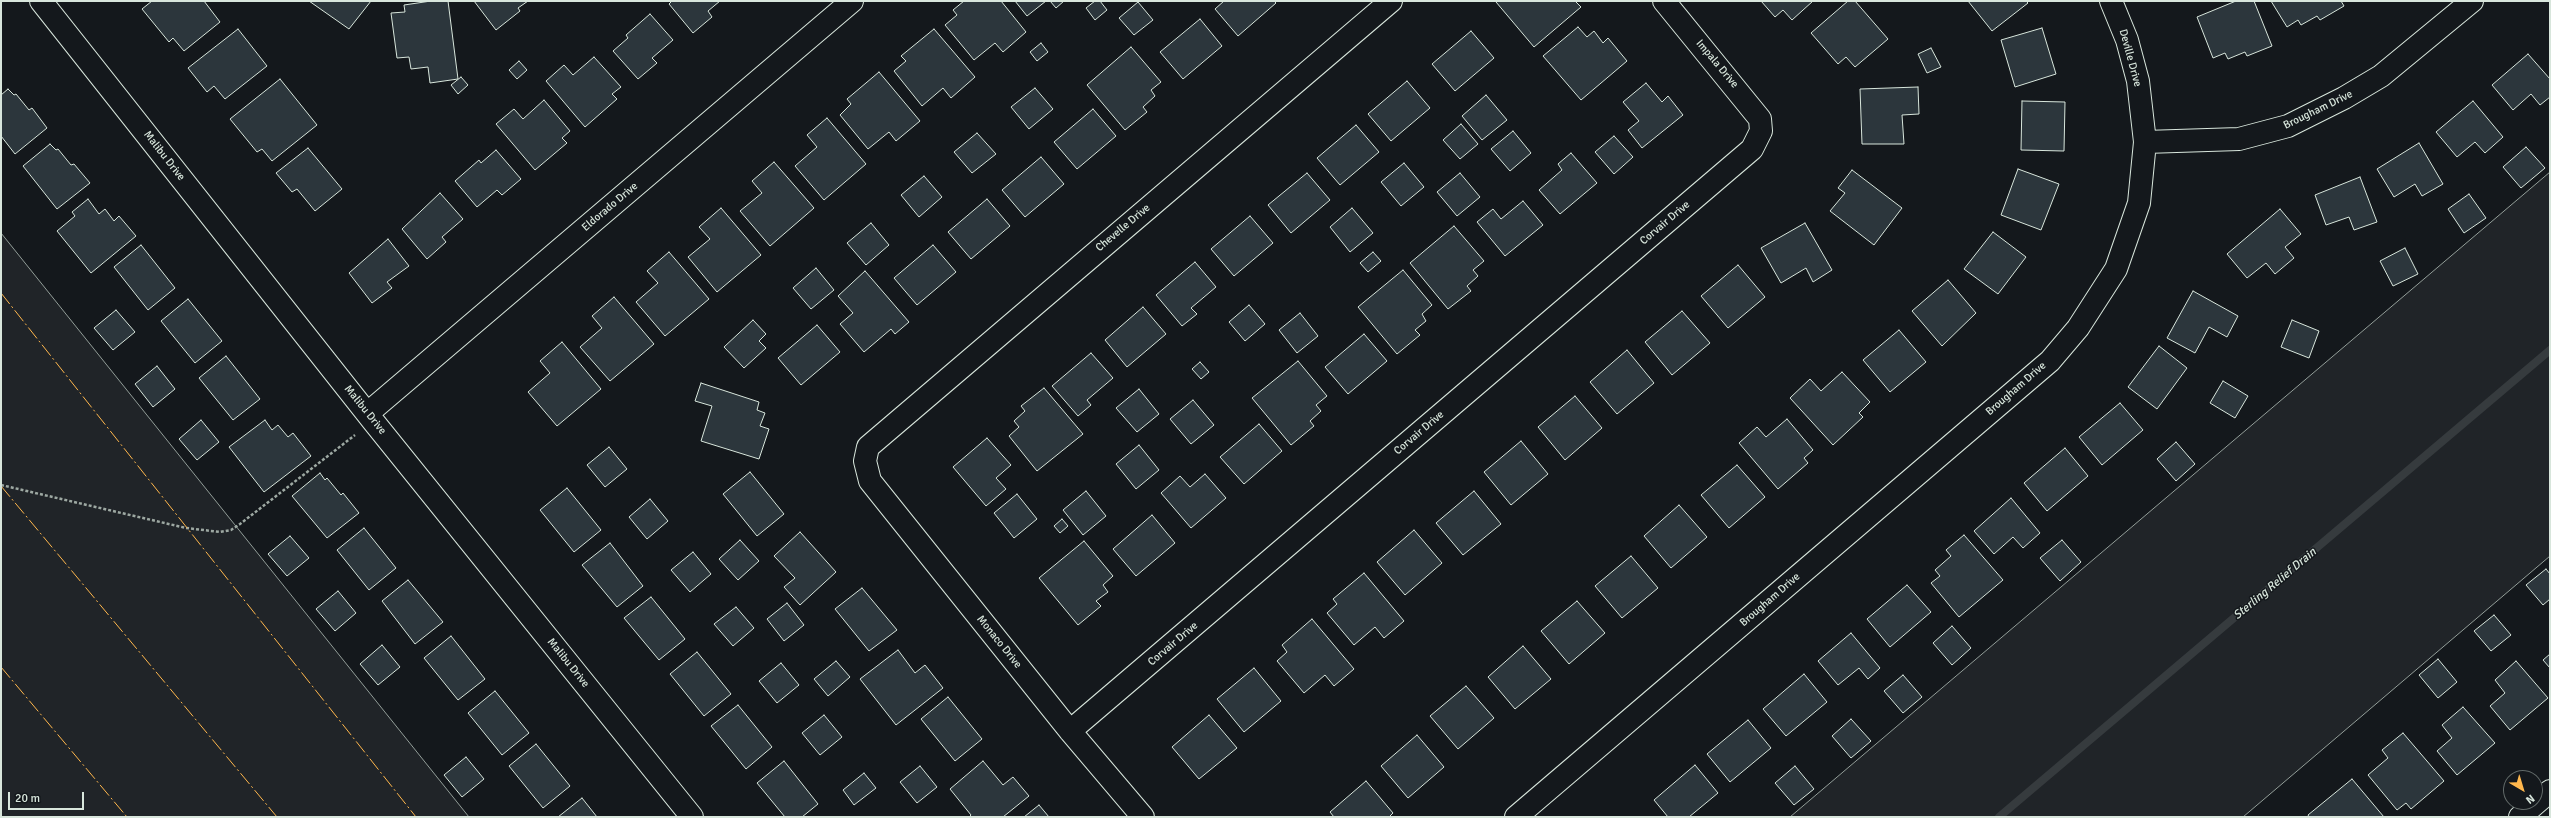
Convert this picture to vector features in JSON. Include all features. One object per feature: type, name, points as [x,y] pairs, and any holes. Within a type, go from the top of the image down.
[{"type":"street","name":"Malibu Drive","points":[[41,1],[364,422],[692,817]]},
{"type":"street","name":"Eldorado Drive","points":[[364,422],[852,1]]},
{"type":"street","name":"Chevelle Drive","points":[[865,461],[868,447],[876,439],[1391,1]]},
{"type":"street","name":"Impala Drive","points":[[1664,1],[1753,108],[1760,119],[1761,131]]},
{"type":"street","name":"Deville Drive","points":[[2111,1],[2127,40],[2138,81],[2145,142]]},
{"type":"street","name":"Brougham Drive","points":[[1516,817],[2050,361],[2078,328],[2116,269],[2139,203],[2145,142],[2240,139],[2288,126],[2344,98],[2381,76],[2472,1]]},
{"type":"street","name":"Corvair Drive","points":[[1070,731],[1752,149],[1761,131]]},
{"type":"street","name":"Monaco Drive","points":[[865,461],[870,481],[1070,731],[1143,817]]},
{"type":"street","points":[[2520,817],[2550,791]]},
{"type":"path","points":[[1,485],[186,528],[220,532],[230,530],[240,524],[364,422]]},
{"type":"shaded area","points":[[2550,172],[2550,556],[2243,817],[1790,817]]},
{"type":"shaded area","points":[[1,233],[469,817],[1,817]]},
{"type":"building","points":[[152,1],[204,1],[220,22],[184,51],[173,38],[169,42],[142,9]]},
{"type":"building","points":[[309,1],[371,1],[349,29]]},
{"type":"building","points":[[431,1],[448,1],[458,79],[430,83],[428,67],[411,69],[409,57],[397,58],[391,13],[405,12],[404,5]]},
{"type":"building","points":[[474,1],[528,1],[518,8],[520,11],[496,30]]},
{"type":"building","points":[[672,1],[720,1],[708,11],[712,17],[693,33],[669,4]]},
{"type":"building","points":[[964,1],[1001,1],[1026,32],[1003,52],[995,43],[974,60],[945,25],[957,15],[953,10]]},
{"type":"building","points":[[1015,1],[1046,1],[1027,16]]},
{"type":"building","points":[[1050,1],[1064,1],[1056,8]]},
{"type":"building","points":[[1095,1],[1100,1],[1107,10],[1095,20],[1086,8]]},
{"type":"building","points":[[1224,1],[1274,1],[1276,3],[1238,36],[1215,9]]},
{"type":"building","points":[[1575,1],[1581,7],[1534,47],[1496,2]]},
{"type":"building","points":[[1761,1],[1813,1],[1792,20],[1783,10],[1775,17]]},
{"type":"building","points":[[1848,1],[1855,1],[1888,39],[1855,67],[1846,57],[1838,64],[1811,33]]},
{"type":"building","points":[[1968,1],[2026,1],[2028,3],[1992,31]]},
{"type":"building","points":[[2236,1],[2254,1],[2272,46],[2247,56],[2245,52],[2228,59],[2225,53],[2213,58],[2197,17]]},
{"type":"building","points":[[2271,1],[2341,1],[2344,6],[2320,20],[2317,16],[2301,25],[2298,20],[2287,27]]},
{"type":"building","points":[[1138,2],[1153,20],[1134,35],[1119,18]]},
{"type":"building","points":[[650,14],[673,40],[652,58],[657,63],[638,79],[613,51],[628,38],[626,35]]},
{"type":"building","points":[[1200,19],[1222,46],[1183,79],[1160,52]]},
{"type":"building","points":[[1578,27],[1587,37],[1594,31],[1603,43],[1608,38],[1627,61],[1581,100],[1543,56]]},
{"type":"building","points":[[2042,28],[2056,74],[2015,87],[2001,40]]},
{"type":"building","points":[[238,29],[267,66],[225,99],[214,86],[207,92],[188,68]]},
{"type":"building","points":[[934,29],[975,77],[951,98],[943,88],[922,106],[894,71],[906,61],[901,56]]},
{"type":"building","points":[[1471,31],[1494,58],[1455,91],[1432,64]]},
{"type":"building","points":[[1041,43],[1048,52],[1037,61],[1030,52]]},
{"type":"building","points":[[1131,47],[1161,82],[1151,90],[1155,96],[1143,107],[1147,112],[1125,130],[1087,85]]},
{"type":"building","points":[[1931,48],[1941,67],[1927,73],[1918,54]]},
{"type":"building","points":[[2528,54],[2550,79],[2550,97],[2540,105],[2531,94],[2513,110],[2492,85]]},
{"type":"building","points":[[594,57],[621,87],[612,94],[617,99],[585,127],[546,81],[564,65],[573,75]]},
{"type":"building","points":[[519,61],[527,70],[517,79],[509,70]]},
{"type":"building","points":[[879,72],[920,121],[896,141],[889,132],[868,149],[840,115],[851,104],[847,99]]},
{"type":"building","points":[[461,77],[468,85],[458,94],[451,85]]},
{"type":"building","points":[[280,79],[317,125],[272,161],[262,149],[257,152],[230,119]]},
{"type":"building","points":[[1407,81],[1430,108],[1391,141],[1368,114]]},
{"type":"building","points":[[1646,83],[1662,102],[1668,96],[1683,115],[1642,148],[1628,130],[1639,121],[1623,102]]},
{"type":"building","points":[[1918,87],[1919,114],[1902,115],[1904,144],[1862,144],[1860,89]]},
{"type":"building","points":[[1035,88],[1053,109],[1029,129],[1011,107]]},
{"type":"building","points":[[8,89],[14,95],[16,94],[29,110],[32,108],[47,128],[15,154],[1,136],[1,95]]},
{"type":"building","points":[[1486,95],[1507,120],[1482,140],[1462,116]]},
{"type":"building","points":[[544,100],[570,131],[562,138],[567,143],[535,170],[496,124],[514,109],[523,119]]},
{"type":"building","points":[[2022,101],[2065,102],[2064,151],[2021,150]]},
{"type":"building","points":[[2473,101],[2503,137],[2485,153],[2475,142],[2457,157],[2436,132]]},
{"type":"building","points":[[1093,109],[1116,136],[1077,169],[1054,142]]},
{"type":"building","points":[[827,118],[866,164],[824,200],[795,166],[817,147],[807,135]]},
{"type":"building","points":[[1461,124],[1478,144],[1460,159],[1443,140]]},
{"type":"building","points":[[1356,125],[1379,152],[1340,185],[1317,158]]},
{"type":"building","points":[[1513,131],[1531,153],[1510,171],[1491,149]]},
{"type":"building","points":[[977,133],[996,154],[972,173],[954,152]]},
{"type":"building","points":[[1614,136],[1633,157],[1614,174],[1595,152]]},
{"type":"building","points":[[2419,143],[2443,184],[2422,196],[2415,184],[2394,197],[2377,169]]},
{"type":"building","points":[[50,144],[56,150],[58,149],[71,165],[74,164],[90,183],[57,209],[23,166]]},
{"type":"building","points":[[2526,147],[2545,168],[2521,188],[2503,167]]},
{"type":"building","points":[[308,148],[342,189],[315,211],[297,189],[292,192],[276,173]]},
{"type":"building","points":[[496,150],[521,179],[502,195],[497,190],[477,207],[455,181],[479,160],[481,163]]},
{"type":"building","points":[[1571,153],[1597,183],[1560,214],[1539,190],[1562,170],[1558,164]]},
{"type":"building","points":[[1041,157],[1064,184],[1025,217],[1002,190]]},
{"type":"building","points":[[774,162],[814,208],[770,246],[740,211],[762,193],[752,181]]},
{"type":"building","points":[[1404,163],[1424,187],[1401,206],[1381,182]]},
{"type":"building","points":[[2018,169],[2059,184],[2041,230],[2001,215]]},
{"type":"building","points":[[1852,170],[1902,208],[1874,245],[1830,211],[1845,193],[1838,188]]},
{"type":"building","points":[[1307,173],[1330,200],[1291,233],[1268,205]]},
{"type":"building","points":[[1460,173],[1480,197],[1457,216],[1437,192]]},
{"type":"building","points":[[924,176],[942,197],[919,217],[901,195]]},
{"type":"building","points":[[2360,177],[2377,222],[2354,230],[2349,217],[2326,225],[2315,195]]},
{"type":"building","points":[[440,193],[463,219],[442,237],[446,242],[427,259],[402,229]]},
{"type":"building","points":[[2469,194],[2486,218],[2464,233],[2448,209]]},
{"type":"building","points":[[88,199],[99,214],[105,209],[114,221],[119,216],[136,236],[91,273],[57,231],[75,216],[72,212]]},
{"type":"building","points":[[987,199],[1010,226],[971,259],[948,232]]},
{"type":"building","points":[[1523,201],[1543,225],[1505,256],[1477,222],[1493,209],[1501,219]]},
{"type":"building","points":[[721,208],[761,255],[717,292],[688,257],[710,239],[699,227]]},
{"type":"building","points":[[1352,208],[1373,233],[1350,252],[1330,227]]},
{"type":"building","points":[[2280,209],[2301,234],[2285,247],[2294,258],[2275,274],[2266,263],[2247,278],[2227,254]]},
{"type":"building","points":[[1250,216],[1273,243],[1234,276],[1211,249]]},
{"type":"building","points":[[871,223],[889,245],[866,265],[847,243]]},
{"type":"building","points":[[1805,223],[1832,270],[1813,282],[1806,268],[1781,283],[1761,248]]},
{"type":"building","points":[[1454,226],[1484,261],[1473,270],[1478,276],[1467,286],[1471,291],[1448,309],[1410,263]]},
{"type":"building","points":[[1993,232],[2026,257],[1998,294],[1964,269]]},
{"type":"building","points":[[388,239],[409,266],[387,282],[392,288],[372,303],[349,273]]},
{"type":"building","points":[[141,245],[175,288],[148,310],[114,267]]},
{"type":"building","points":[[933,245],[956,272],[917,305],[894,278]]},
{"type":"building","points":[[2405,248],[2418,274],[2393,286],[2380,261]]},
{"type":"building","points":[[669,252],[709,299],[665,336],[636,302],[658,283],[647,271]]},
{"type":"building","points":[[1373,252],[1381,261],[1368,272],[1360,263]]},
{"type":"building","points":[[1195,262],[1216,287],[1191,308],[1197,314],[1182,326],[1156,295]]},
{"type":"building","points":[[1738,265],[1765,297],[1728,328],[1701,296]]},
{"type":"building","points":[[816,268],[834,290],[811,309],[793,288]]},
{"type":"building","points":[[1403,270],[1432,305],[1422,314],[1426,321],[1415,330],[1420,335],[1397,354],[1358,307]]},
{"type":"building","points":[[865,271],[909,322],[895,334],[891,329],[864,352],[840,324],[853,313],[838,296]]},
{"type":"building","points":[[1948,280],[1976,313],[1942,346],[1912,311]]},
{"type":"building","points":[[2193,291],[2238,316],[2227,337],[2209,327],[2195,353],[2167,338]]},
{"type":"building","points":[[614,297],[654,344],[610,381],[580,347],[602,328],[592,316]]},
{"type":"building","points":[[188,299],[222,341],[195,363],[161,321]]},
{"type":"building","points":[[1249,305],[1265,324],[1245,341],[1229,322]]},
{"type":"building","points":[[1143,307],[1166,334],[1127,367],[1105,340]]},
{"type":"building","points":[[116,310],[135,332],[113,350],[94,328]]},
{"type":"building","points":[[1682,311],[1710,343],[1672,375],[1645,342]]},
{"type":"building","points":[[1300,313],[1318,336],[1297,353],[1279,330]]},
{"type":"building","points":[[753,320],[766,334],[759,341],[766,348],[744,368],[724,347]]},
{"type":"building","points":[[2292,320],[2319,331],[2309,358],[2281,347]]},
{"type":"building","points":[[817,325],[840,352],[801,385],[778,358]]},
{"type":"building","points":[[1899,330],[1926,362],[1890,392],[1863,360]]},
{"type":"building","points":[[1364,334],[1387,361],[1348,394],[1325,367]]},
{"type":"building","points":[[562,342],[601,389],[557,426],[528,392],[550,373],[540,361]]},
{"type":"building","points":[[2159,346],[2187,368],[2157,409],[2128,387]]},
{"type":"building","points":[[1627,350],[1654,383],[1617,414],[1590,382]]},
{"type":"building","points":[[1091,353],[1113,378],[1087,400],[1091,405],[1078,416],[1052,386]]},
{"type":"building","points":[[226,356],[260,399],[233,420],[199,378]]},
{"type":"building","points":[[1298,361],[1327,396],[1316,405],[1321,411],[1310,421],[1314,426],[1291,445],[1252,398]]},
{"type":"building","points":[[1200,362],[1209,372],[1201,379],[1192,369]]},
{"type":"building","points":[[157,366],[175,389],[153,407],[135,384]]},
{"type":"building","points":[[1842,372],[1870,402],[1859,413],[1863,417],[1833,445],[1790,398],[1810,379],[1821,391]]},
{"type":"building","points":[[2223,381],[2248,396],[2235,418],[2210,403]]},
{"type":"building","points":[[701,383],[759,402],[757,410],[765,413],[760,426],[769,429],[759,459],[701,441],[712,406],[695,401]]},
{"type":"building","points":[[1044,388],[1083,434],[1037,471],[1009,436],[1019,427],[1014,421],[1025,411],[1021,406]]},
{"type":"building","points":[[1139,389],[1159,414],[1137,432],[1116,408]]},
{"type":"building","points":[[1575,396],[1602,428],[1565,460],[1538,427]]},
{"type":"building","points":[[1193,400],[1214,425],[1191,444],[1170,419]]},
{"type":"building","points":[[2120,403],[2143,430],[2102,465],[2079,437]]},
{"type":"building","points":[[1787,419],[1813,450],[1804,458],[1808,463],[1778,489],[1739,443],[1757,427],[1766,437]]},
{"type":"building","points":[[201,420],[219,442],[197,460],[179,439]]},
{"type":"building","points":[[265,420],[272,430],[278,425],[288,437],[293,433],[311,456],[264,492],[229,447]]},
{"type":"building","points":[[1259,424],[1282,451],[1244,484],[1220,457]]},
{"type":"building","points":[[987,438],[1011,465],[996,478],[1006,489],[986,506],[953,467]]},
{"type":"building","points":[[1521,441],[1548,474],[1511,505],[1484,472]]},
{"type":"building","points":[[2176,442],[2195,464],[2176,481],[2157,459]]},
{"type":"building","points":[[1139,445],[1159,470],[1136,489],[1116,464]]},
{"type":"building","points":[[609,447],[627,469],[605,487],[587,465]]},
{"type":"building","points":[[2065,448],[2088,476],[2047,511],[2024,483]]},
{"type":"building","points":[[1737,465],[1765,497],[1729,528],[1701,495]]},
{"type":"building","points":[[750,472],[784,514],[757,536],[723,494]]},
{"type":"building","points":[[320,473],[325,480],[327,478],[341,495],[343,493],[359,513],[327,538],[292,496]]},
{"type":"building","points":[[1205,474],[1226,498],[1191,528],[1161,493],[1180,476],[1190,487]]},
{"type":"building","points":[[567,488],[601,530],[574,552],[540,510]]},
{"type":"building","points":[[1086,491],[1106,516],[1083,535],[1063,510]]},
{"type":"building","points":[[1474,491],[1501,524],[1463,555],[1436,523]]},
{"type":"building","points":[[1017,494],[1037,519],[1014,538],[994,513]]},
{"type":"building","points":[[2011,498],[2040,533],[2023,548],[2013,537],[1994,554],[1974,531]]},
{"type":"building","points":[[650,499],[668,521],[647,539],[629,517]]},
{"type":"building","points":[[1679,505],[1707,537],[1671,568],[1644,536]]},
{"type":"building","points":[[1152,515],[1175,543],[1136,576],[1113,549]]},
{"type":"building","points":[[1062,519],[1068,526],[1060,533],[1054,526]]},
{"type":"building","points":[[364,528],[396,568],[369,590],[337,550]]},
{"type":"building","points":[[1414,530],[1442,563],[1405,595],[1377,562]]},
{"type":"building","points":[[800,532],[836,572],[800,605],[784,587],[795,578],[774,556]]},
{"type":"building","points":[[1964,535],[2003,580],[1959,617],[1931,583],[1940,576],[1935,570],[1951,556],[1946,550]]},
{"type":"building","points":[[290,536],[309,558],[287,576],[268,554]]},
{"type":"building","points":[[740,540],[759,561],[738,580],[719,559]]},
{"type":"building","points":[[2062,540],[2081,562],[2060,581],[2040,558]]},
{"type":"building","points":[[1084,541],[1113,576],[1103,585],[1108,592],[1096,601],[1101,606],[1078,625],[1039,578]]},
{"type":"building","points":[[610,543],[643,586],[617,607],[582,565]]},
{"type":"building","points":[[693,552],[711,574],[690,592],[671,570]]},
{"type":"building","points":[[1631,556],[1658,588],[1622,618],[1595,586]]},
{"type":"building","points":[[2546,569],[2550,574],[2550,599],[2543,605],[2526,585]]},
{"type":"building","points":[[1364,573],[1404,621],[1384,638],[1375,627],[1354,645],[1327,613],[1337,604],[1333,599]]},
{"type":"building","points":[[408,580],[443,622],[415,644],[382,601]]},
{"type":"building","points":[[1907,585],[1931,612],[1890,647],[1867,619]]},
{"type":"building","points":[[862,588],[897,630],[869,651],[835,609]]},
{"type":"building","points":[[338,591],[356,613],[335,631],[316,609]]},
{"type":"building","points":[[651,597],[685,639],[659,660],[624,618]]},
{"type":"building","points":[[1577,601],[1605,633],[1569,664],[1541,631]]},
{"type":"building","points":[[787,603],[804,625],[784,641],[767,619]]},
{"type":"building","points":[[736,607],[754,628],[733,646],[714,624]]},
{"type":"building","points":[[2494,615],[2511,635],[2491,651],[2474,631]]},
{"type":"building","points":[[1312,619],[1354,669],[1334,686],[1325,675],[1304,693],[1277,661],[1287,652],[1282,645]]},
{"type":"building","points":[[1952,626],[1971,648],[1952,665],[1933,643]]},
{"type":"building","points":[[1851,633],[1880,668],[1868,679],[1859,668],[1838,685],[1818,661]]},
{"type":"building","points":[[451,636],[485,679],[458,700],[424,658]]},
{"type":"building","points":[[382,645],[400,667],[378,685],[360,664]]},
{"type":"building","points":[[1523,646],[1551,679],[1515,709],[1488,677]]},
{"type":"building","points":[[898,650],[915,673],[925,665],[943,688],[896,725],[860,679]]},
{"type":"building","points":[[697,652],[731,694],[704,716],[670,674]]},
{"type":"building","points":[[2550,654],[2550,668],[2543,660]]},
{"type":"building","points":[[2438,659],[2457,682],[2438,698],[2419,675]]},
{"type":"building","points":[[836,661],[850,677],[828,696],[814,679]]},
{"type":"building","points":[[2516,661],[2548,698],[2510,730],[2490,706],[2505,693],[2495,680]]},
{"type":"building","points":[[781,663],[799,685],[777,703],[759,681]]},
{"type":"building","points":[[1254,668],[1281,701],[1244,732],[1217,699]]},
{"type":"building","points":[[1804,674],[1827,702],[1786,736],[1763,709]]},
{"type":"building","points":[[1903,675],[1922,697],[1903,713],[1884,691]]},
{"type":"building","points":[[1466,686],[1494,718],[1458,749],[1430,716]]},
{"type":"building","points":[[495,691],[529,733],[502,755],[468,713]]},
{"type":"building","points":[[948,697],[982,739],[955,761],[921,719]]},
{"type":"building","points":[[738,705],[772,747],[746,769],[711,726]]},
{"type":"building","points":[[2463,707],[2495,743],[2457,775],[2437,751],[2452,738],[2442,725]]},
{"type":"building","points":[[824,715],[842,737],[820,755],[802,733]]},
{"type":"building","points":[[1209,715],[1237,748],[1199,779],[1172,747]]},
{"type":"building","points":[[1851,719],[1871,741],[1851,758],[1832,736]]},
{"type":"building","points":[[1748,720],[1771,748],[1730,782],[1707,754]]},
{"type":"building","points":[[2403,733],[2444,781],[2411,809],[2406,803],[2397,810],[2368,775],[2388,758],[2382,750]]},
{"type":"building","points":[[1417,735],[1444,767],[1408,798],[1381,766]]},
{"type":"building","points":[[536,744],[570,786],[543,808],[509,766]]},
{"type":"building","points":[[466,757],[484,779],[462,797],[444,775]]},
{"type":"building","points":[[784,761],[818,804],[802,817],[785,817],[757,783]]},
{"type":"building","points":[[983,761],[1003,785],[1013,777],[1029,796],[1003,817],[969,817],[971,815],[950,789]]},
{"type":"building","points":[[1695,765],[1718,793],[1689,817],[1668,817],[1654,800]]},
{"type":"building","points":[[920,766],[937,787],[917,803],[900,782]]},
{"type":"building","points":[[1795,766],[1814,789],[1794,805],[1775,783]]},
{"type":"building","points":[[864,773],[876,788],[854,805],[843,790]]},
{"type":"building","points":[[2352,779],[2384,817],[2309,817],[2308,815]]},
{"type":"building","points":[[1366,781],[1393,813],[1389,817],[1334,817],[1330,812]]},
{"type":"building","points":[[582,798],[597,817],[558,817]]},
{"type":"building","points":[[1039,805],[1049,817],[1024,817]]},
{"type":"waterway","name":"Sterling Relief Drain","points":[[1999,817],[2550,350]]},
{"type":"power","points":[[1,293],[416,817]]},
{"type":"power","points":[[1,486],[277,817]]},
{"type":"power","points":[[1,667],[127,817]]}]
